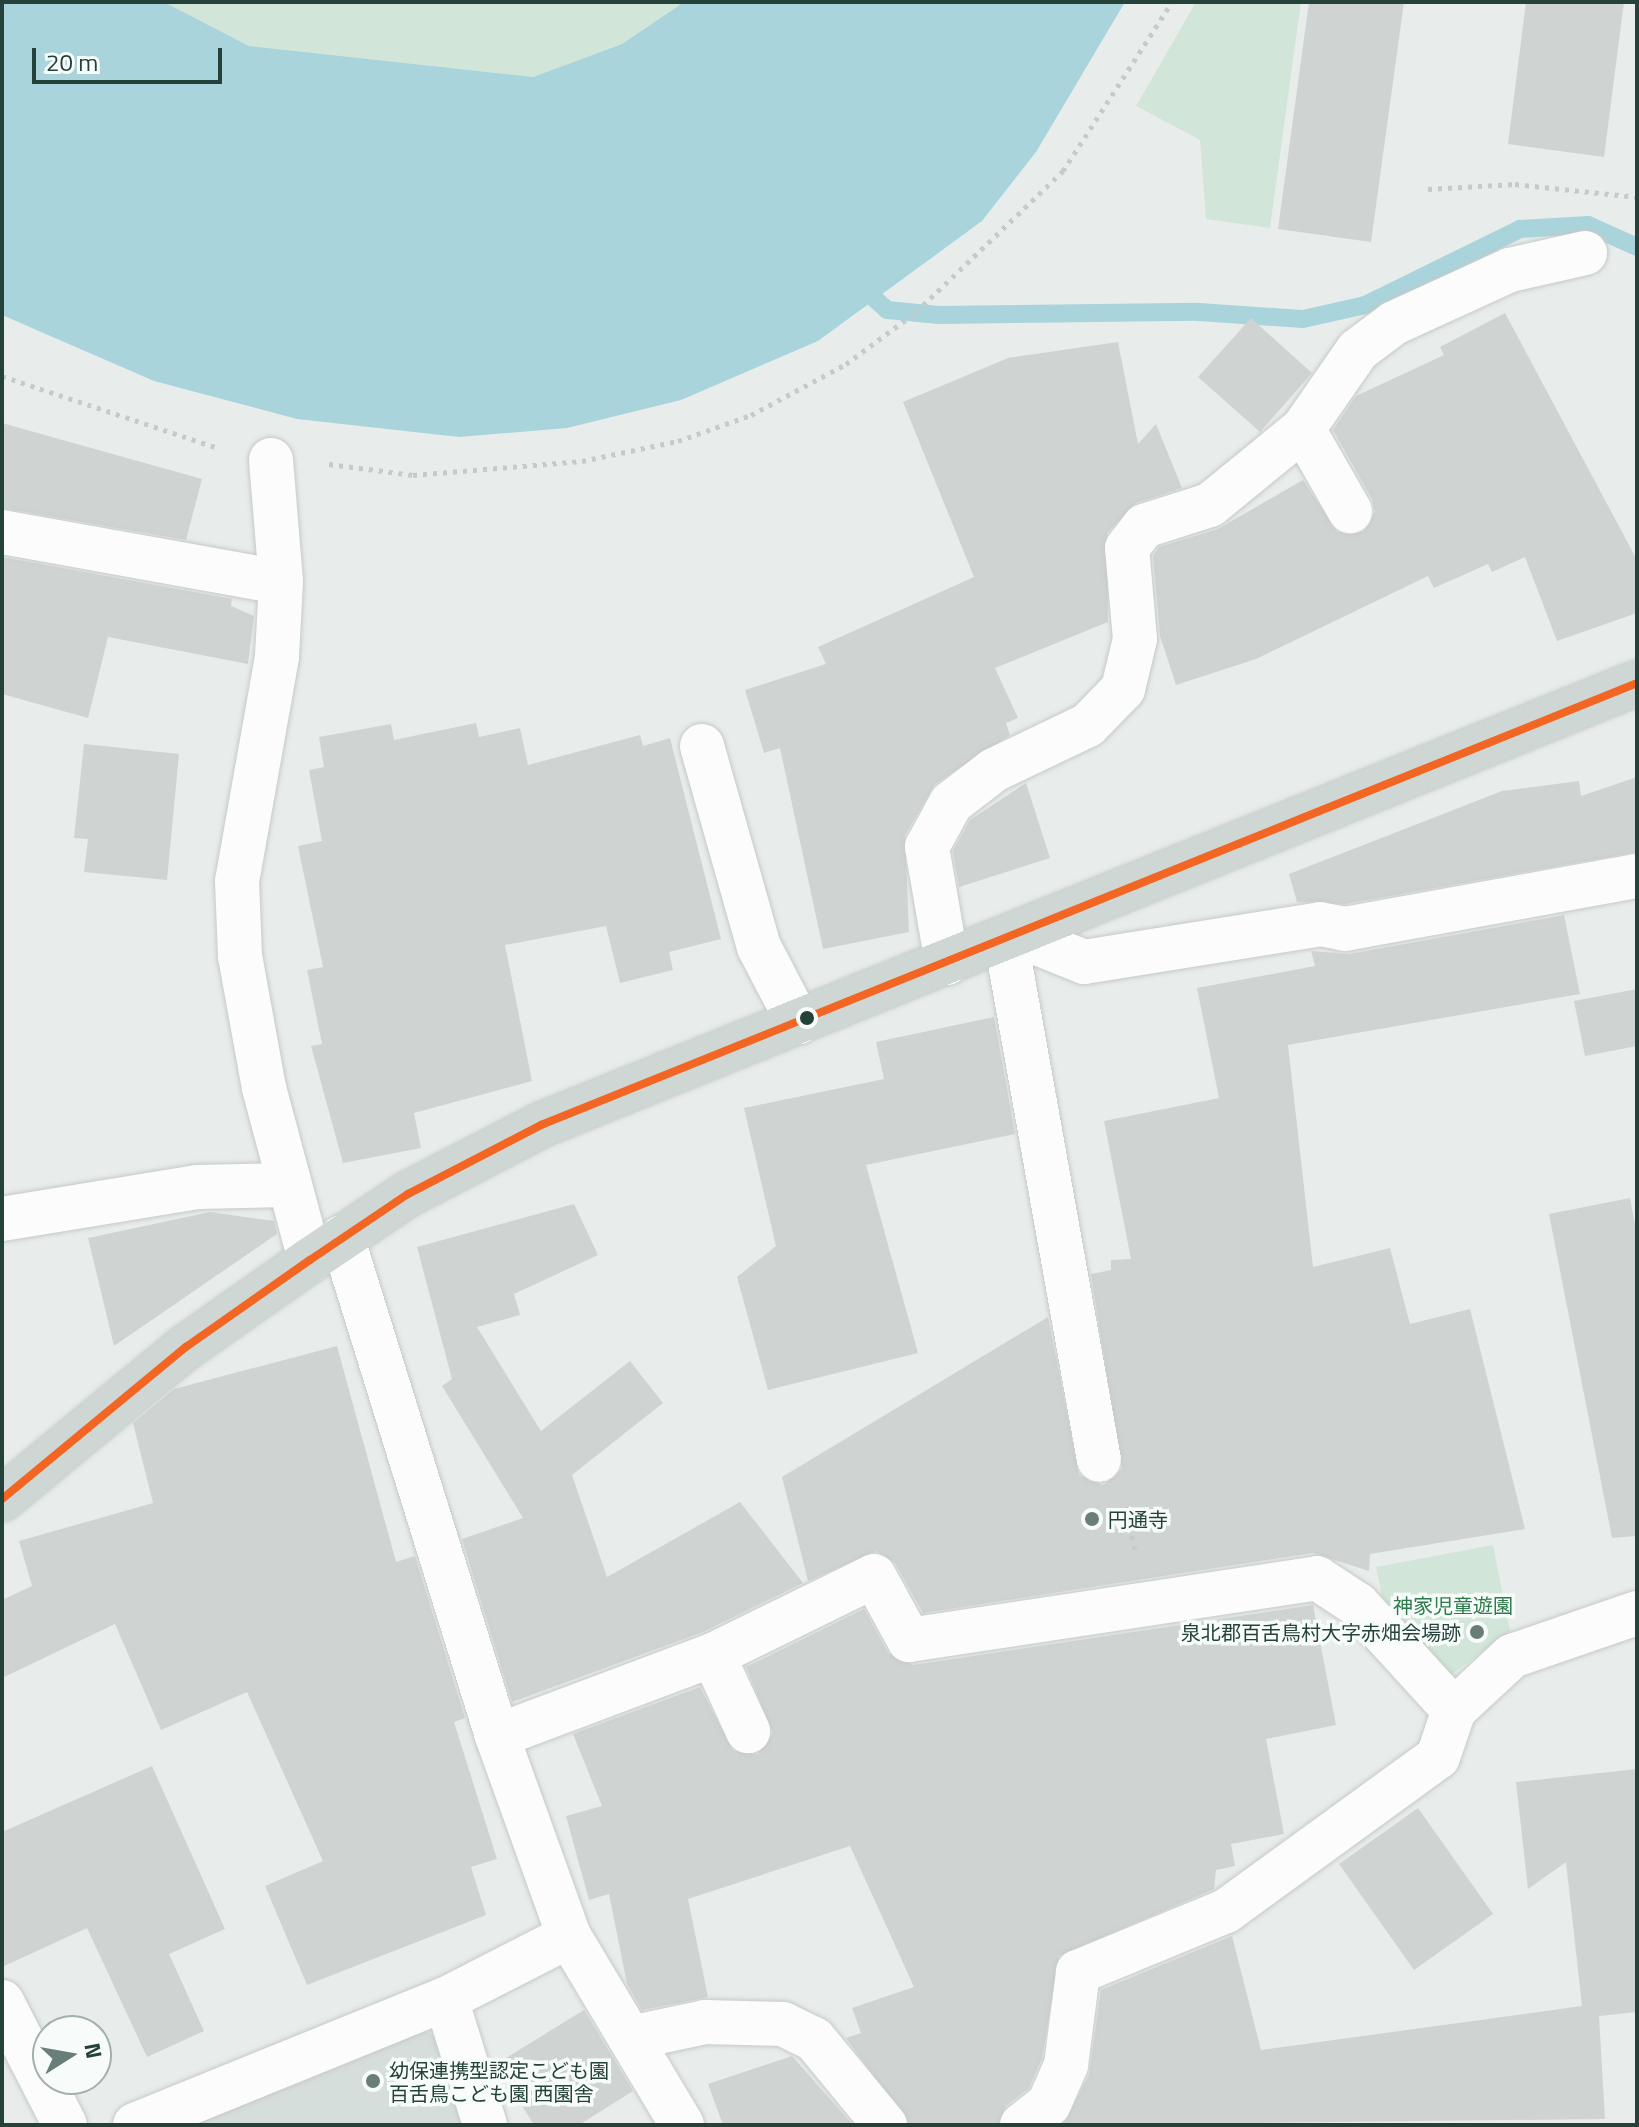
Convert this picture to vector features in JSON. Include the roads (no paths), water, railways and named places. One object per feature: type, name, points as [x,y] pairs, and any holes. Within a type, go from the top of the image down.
[{"type":"main road","points":[[2,1499],[186,1347],[326,1248],[541,1125],[1013,939],[1637,683]]},
{"type":"street","points":[[947,963],[927,847],[951,803],[994,770],[1088,725],[1123,689],[1135,639],[1127,548],[1144,526],[1210,505],[1303,429],[1358,350],[1394,323],[1510,270],[1585,253]]},
{"type":"street","points":[[1303,429],[1350,511]]},
{"type":"street","points":[[271,460],[281,582],[269,716],[237,881],[240,956],[287,1185],[326,1248],[569,1936],[682,2125]]},
{"type":"street","points":[[2,532],[281,582]]},
{"type":"street","points":[[702,746],[759,947],[798,1022]]},
{"type":"street","points":[[1099,1460],[1013,939],[1084,962],[1320,924],[1345,929],[1637,876]]},
{"type":"street","points":[[2,1219],[197,1187],[287,1185]]},
{"type":"street","points":[[497,1736],[713,1655],[874,1576],[909,1640],[1144,1600],[1317,1578],[1358,1605],[1454,1710]]},
{"type":"street","points":[[1022,2125],[1049,2104],[1066,2065],[1078,1972],[1226,1911],[1438,1757],[1454,1710],[1512,1656],[1637,1613]]},
{"type":"street","points":[[713,1655],[748,1731]]},
{"type":"street","points":[[135,2125],[446,1999],[569,1936]]},
{"type":"street","points":[[446,1999],[485,2125]]},
{"type":"street","points":[[2,2002],[65,2125]]},
{"type":"street","points":[[630,2038],[705,2022],[783,2024],[814,2039],[885,2125]]},
{"type":"water","points":[[2,2],[164,2],[249,46],[533,77],[622,44],[684,2],[1125,2],[1036,152],[982,221],[818,341],[681,400],[567,428],[459,437],[297,419],[154,381],[2,315]]},
{"type":"waterway","points":[[861,287],[887,310],[939,315],[1199,312],[1303,319],[1365,305],[1520,229],[1588,225],[1637,247]]},
{"type":"place","name":"円通寺","points":[[1092,1519]]},
{"type":"place","name":"泉北郡百舌鳥村大字赤畑会場跡","points":[[1477,1632]]},
{"type":"place","name":"幼保連携型認定こども園 百舌鳥こども園 西園舎","points":[[373,2081]]},
{"type":"park label","name":"神家児童遊園","points":[[1453,1605]]}]
